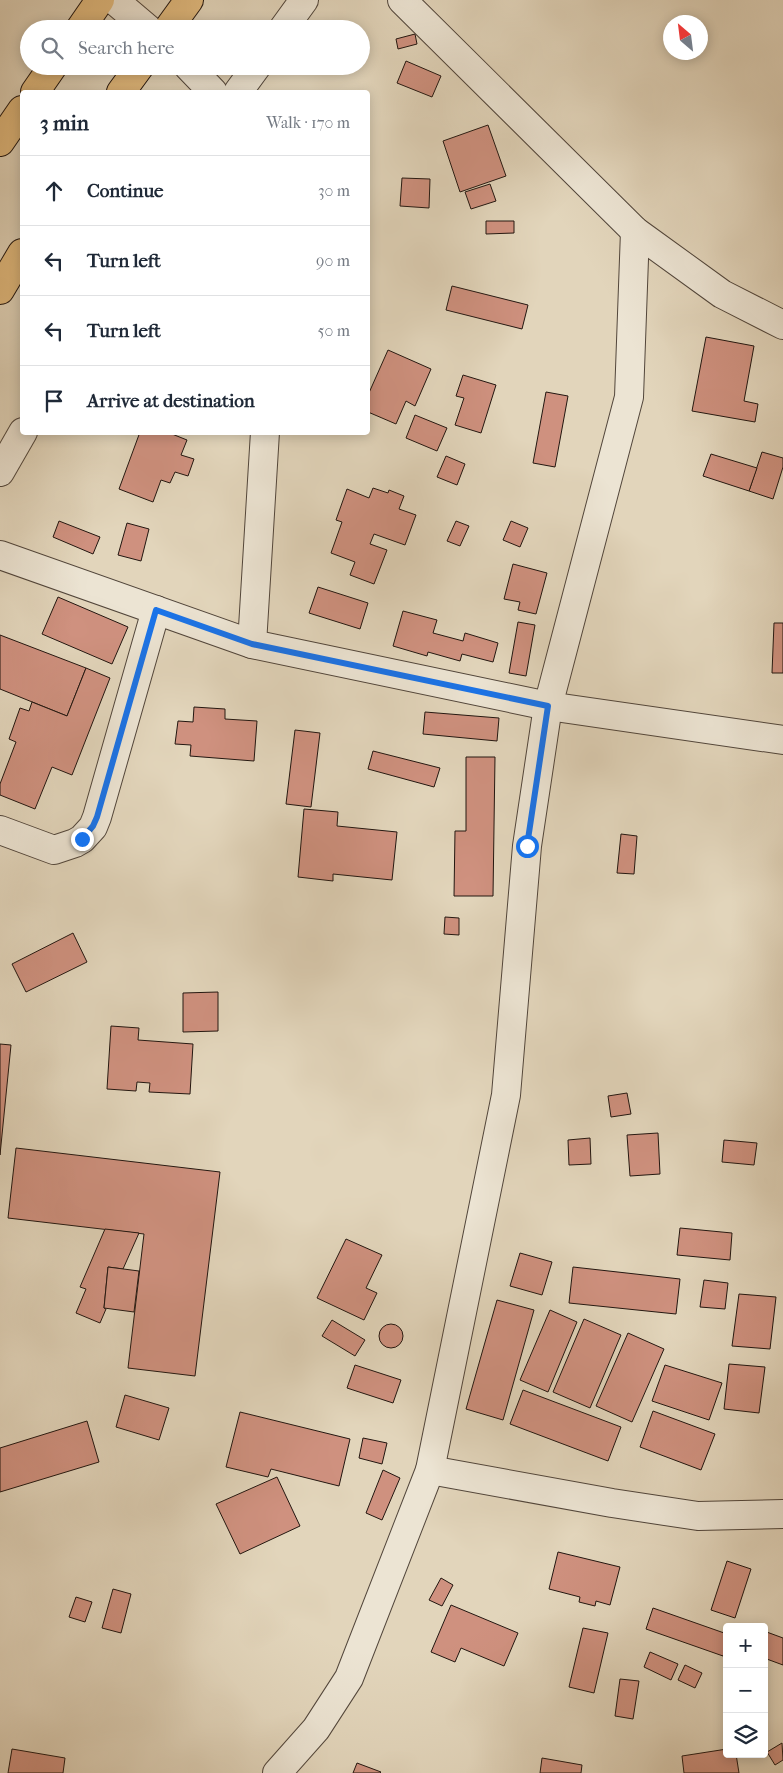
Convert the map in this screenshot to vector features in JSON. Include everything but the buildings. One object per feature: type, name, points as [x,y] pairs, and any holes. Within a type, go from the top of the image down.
[{"type":"main road","points":[[86,20],[100,0]]},
{"type":"main road","points":[[175,20],[189,0]]},
{"type":"main road","points":[[35,90],[46,75]]},
{"type":"main road","points":[[122,90],[133,75]]},
{"type":"main road","points":[[0,142],[20,113]]},
{"type":"main road","points":[[0,290],[20,256]]},
{"type":"street","points":[[114,0],[137,20]]},
{"type":"street","points":[[290,20],[304,0]]},
{"type":"street","points":[[402,0],[635,231],[722,294],[783,325]]},
{"type":"street","points":[[197,75],[212,90]]},
{"type":"street","points":[[239,90],[250,75]]},
{"type":"street","points":[[277,1773],[316,1729],[349,1678],[430,1470],[506,1095],[527,846],[548,706],[629,397],[635,231]]},
{"type":"street","points":[[0,472],[21,435]]},
{"type":"street","points":[[252,644],[264,435]]},
{"type":"street","points":[[0,555],[252,644],[548,706],[783,740]]},
{"type":"street","points":[[0,830],[54,850],[82,839],[93,826],[100,808],[156,610]]},
{"type":"street","points":[[430,1470],[698,1516],[783,1514]]},
{"type":"route","points":[[82,839],[93,826],[97,817],[156,610],[252,644],[548,706],[527,846]]}]
